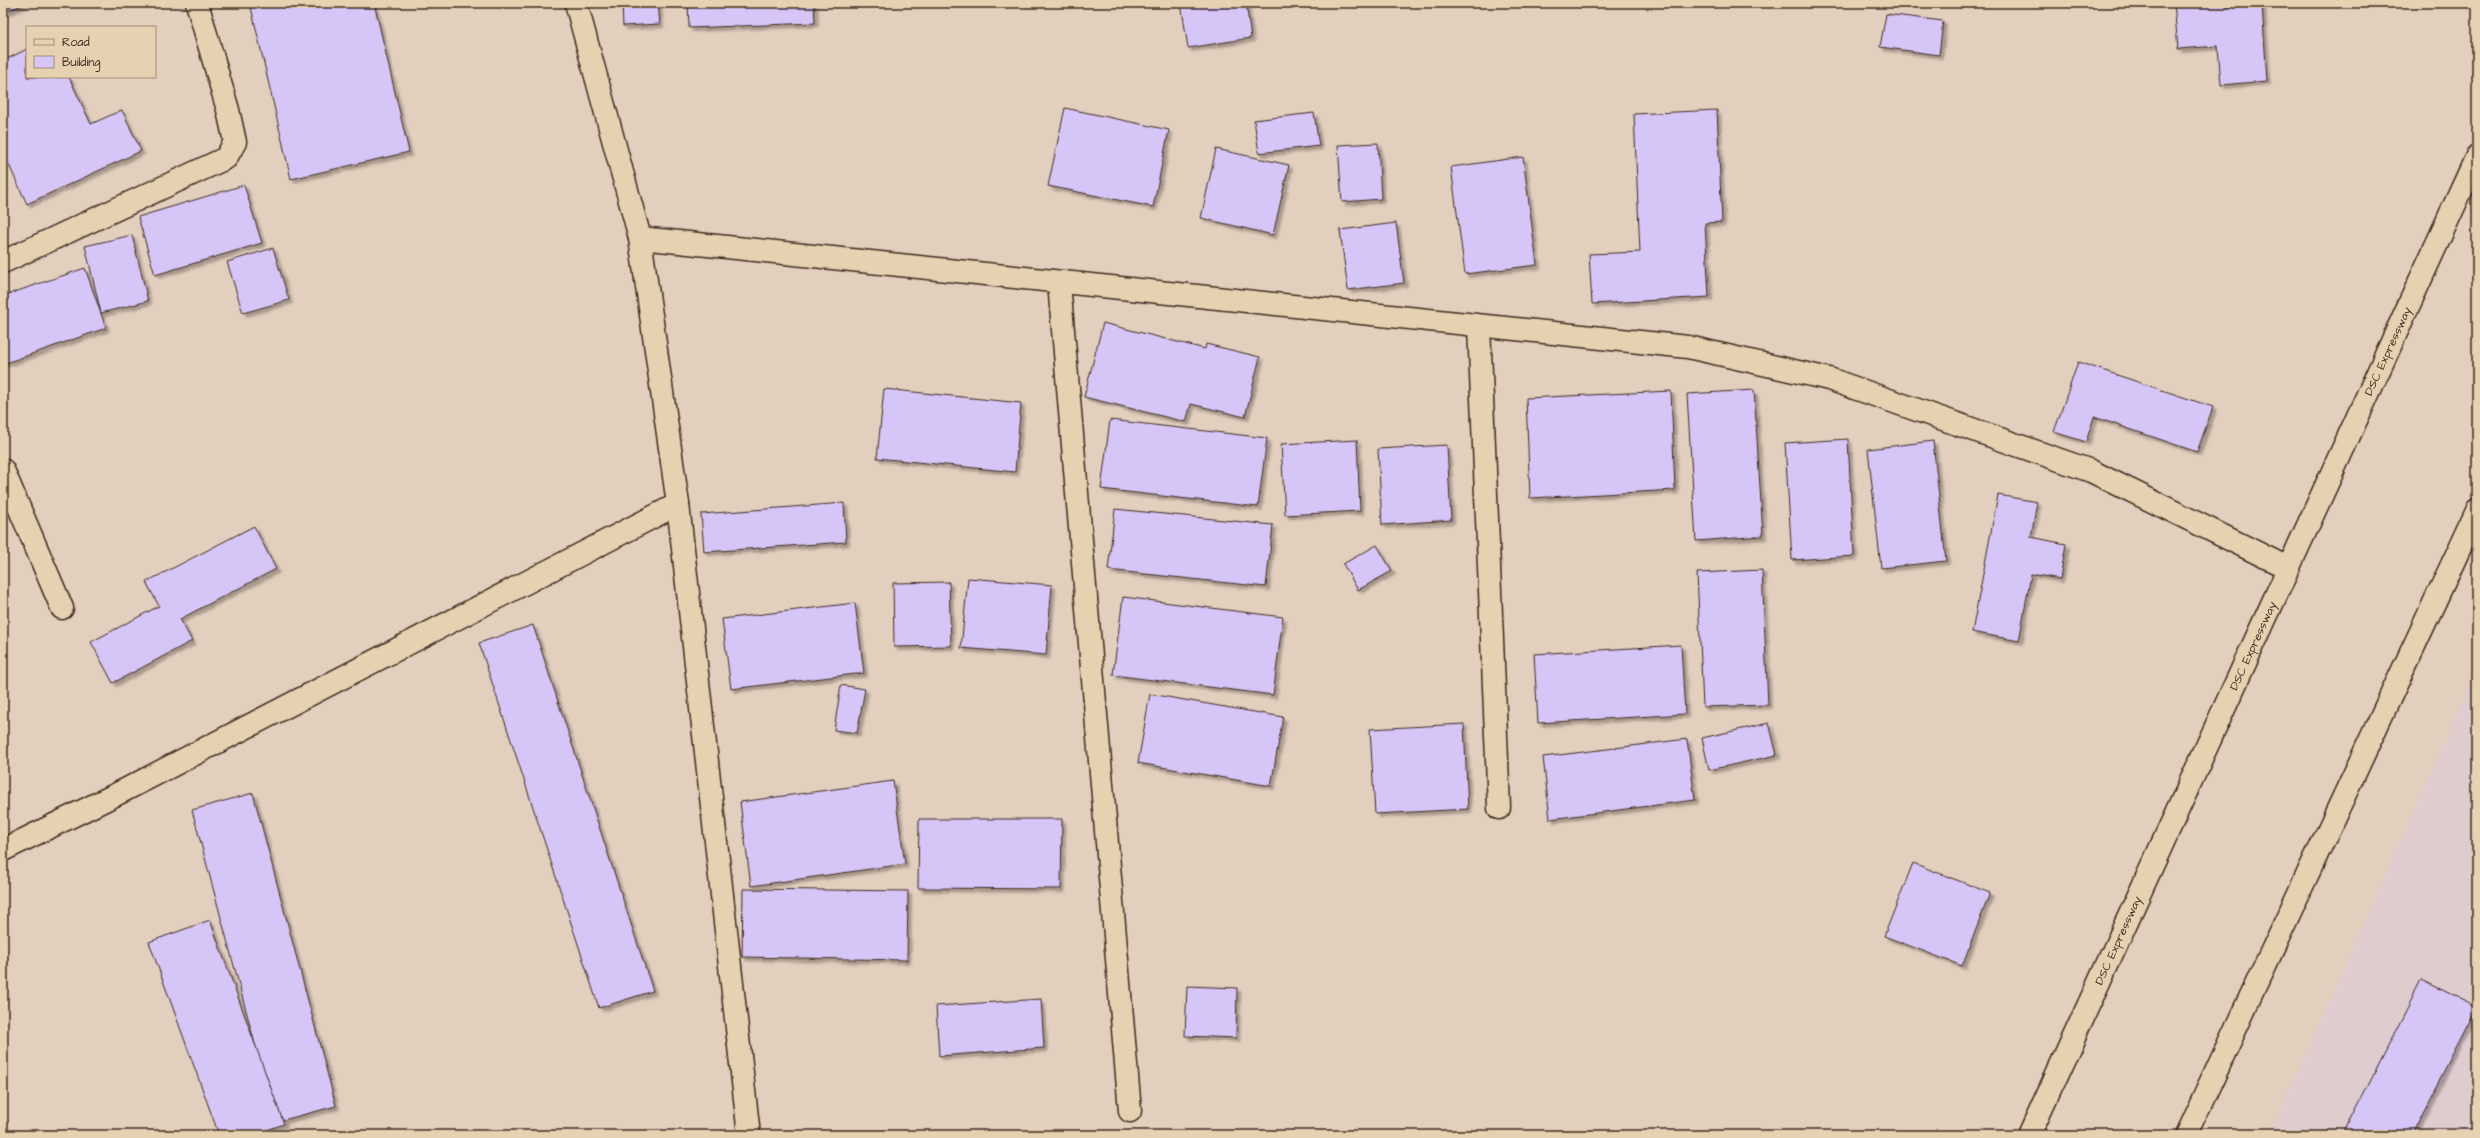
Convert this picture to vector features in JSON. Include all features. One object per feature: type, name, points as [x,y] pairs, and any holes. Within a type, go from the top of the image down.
[{"type":"street","points":[[3,262],[226,158],[235,142],[228,110],[197,3]]},
{"type":"street","points":[[576,3],[640,238],[678,504],[749,1135]]},
{"type":"street","name":"DSC Expressway","points":[[2029,1135],[2477,156]]},
{"type":"street","points":[[640,238],[1058,283],[1688,347],[1829,378],[2091,471],[2288,568]]},
{"type":"street","points":[[1058,283],[1130,1111]]},
{"type":"street","points":[[1479,326],[1499,808]]},
{"type":"street","points":[[3,470],[62,608]]},
{"type":"street","points":[[3,850],[123,791],[678,504]]},
{"type":"street","points":[[2186,1135],[2477,511]]},
{"type":"shaded area","points":[[2477,669],[2477,1135],[2270,1135]]},
{"type":"building","points":[[3,3],[27,3],[3,13]]},
{"type":"building","points":[[250,3],[374,3],[409,152],[291,179]]},
{"type":"building","points":[[622,3],[658,3],[660,24],[623,26]]},
{"type":"building","points":[[688,3],[814,3],[815,23],[689,28]]},
{"type":"building","points":[[1181,3],[1246,3],[1251,38],[1188,48]]},
{"type":"building","points":[[2174,3],[2224,3],[2225,7],[2262,4],[2267,81],[2221,85],[2218,46],[2178,49]]},
{"type":"building","points":[[1886,14],[1943,21],[1939,55],[1880,47]]},
{"type":"building","points":[[26,50],[26,78],[69,78],[91,124],[122,110],[141,151],[27,204],[3,152],[3,61]]},
{"type":"building","points":[[1065,108],[1169,130],[1153,207],[1048,186]]},
{"type":"building","points":[[1717,110],[1722,222],[1705,223],[1709,297],[1592,304],[1589,254],[1640,252],[1634,114]]},
{"type":"building","points":[[1314,113],[1319,146],[1259,153],[1254,120]]},
{"type":"building","points":[[1378,143],[1381,199],[1342,202],[1338,145]]},
{"type":"building","points":[[1216,149],[1289,165],[1273,235],[1201,218]]},
{"type":"building","points":[[1523,157],[1537,265],[1465,274],[1451,167]]},
{"type":"building","points":[[244,185],[262,243],[155,275],[138,217]]},
{"type":"building","points":[[1396,223],[1404,283],[1348,290],[1340,230]]},
{"type":"building","points":[[132,235],[148,301],[101,313],[85,246]]},
{"type":"building","points":[[273,248],[289,300],[243,313],[227,262]]},
{"type":"building","points":[[85,268],[106,328],[3,364],[3,296]]},
{"type":"building","points":[[1103,323],[1205,349],[1206,344],[1260,357],[1245,417],[1191,404],[1186,422],[1084,397]]},
{"type":"building","points":[[2078,362],[2213,407],[2197,452],[2094,417],[2086,442],[2054,432]]},
{"type":"building","points":[[884,389],[1021,403],[1015,472],[877,458]]},
{"type":"building","points":[[1754,390],[1763,536],[1696,541],[1687,394]]},
{"type":"building","points":[[1671,391],[1675,490],[1530,498],[1526,398]]},
{"type":"building","points":[[1110,420],[1267,438],[1258,507],[1101,489]]},
{"type":"building","points":[[1848,439],[1854,556],[1792,560],[1785,443]]},
{"type":"building","points":[[1357,440],[1360,511],[1285,515],[1281,444]]},
{"type":"building","points":[[1933,441],[1946,561],[1881,568],[1868,449]]},
{"type":"building","points":[[1447,445],[1451,520],[1382,525],[1378,449]]},
{"type":"building","points":[[1998,495],[2037,502],[2031,537],[2066,544],[2060,579],[2031,574],[2019,641],[1972,632]]},
{"type":"building","points":[[844,503],[846,542],[704,552],[701,514]]},
{"type":"building","points":[[1115,509],[1273,525],[1266,587],[1108,570]]},
{"type":"building","points":[[254,526],[276,569],[180,619],[192,641],[113,683],[91,642],[159,606],[146,582]]},
{"type":"building","points":[[1377,545],[1392,571],[1358,590],[1343,564]]},
{"type":"building","points":[[1762,570],[1768,705],[1703,707],[1697,573]]},
{"type":"building","points":[[968,578],[1052,585],[1046,655],[961,648]]},
{"type":"building","points":[[949,582],[951,646],[894,647],[893,583]]},
{"type":"building","points":[[1123,597],[1283,617],[1273,695],[1113,675]]},
{"type":"building","points":[[855,603],[864,673],[731,689],[722,619]]},
{"type":"building","points":[[533,625],[653,991],[599,1008],[479,643]]},
{"type":"building","points":[[1681,645],[1685,714],[1538,723],[1534,654]]},
{"type":"building","points":[[841,685],[865,689],[857,733],[834,730]]},
{"type":"building","points":[[1150,694],[1283,717],[1271,786],[1138,763]]},
{"type":"building","points":[[1769,723],[1777,755],[1709,770],[1702,738]]},
{"type":"building","points":[[1464,724],[1468,809],[1375,814],[1370,729]]},
{"type":"building","points":[[1687,739],[1695,800],[1550,819],[1543,757]]},
{"type":"building","points":[[893,781],[905,864],[751,886],[740,802]]},
{"type":"building","points":[[253,793],[336,1106],[276,1122],[192,810]]},
{"type":"building","points":[[919,819],[1062,819],[1061,889],[918,888]]},
{"type":"building","points":[[1913,863],[1990,893],[1962,966],[1884,936]]},
{"type":"building","points":[[743,889],[908,891],[907,960],[742,957]]},
{"type":"building","points":[[210,920],[284,1124],[252,1135],[219,1135],[149,942]]},
{"type":"building","points":[[2422,980],[2477,1007],[2411,1135],[2343,1135]]},
{"type":"building","points":[[1187,986],[1237,988],[1236,1038],[1185,1036]]},
{"type":"building","points":[[1041,999],[1044,1048],[939,1056],[936,1006]]}]
